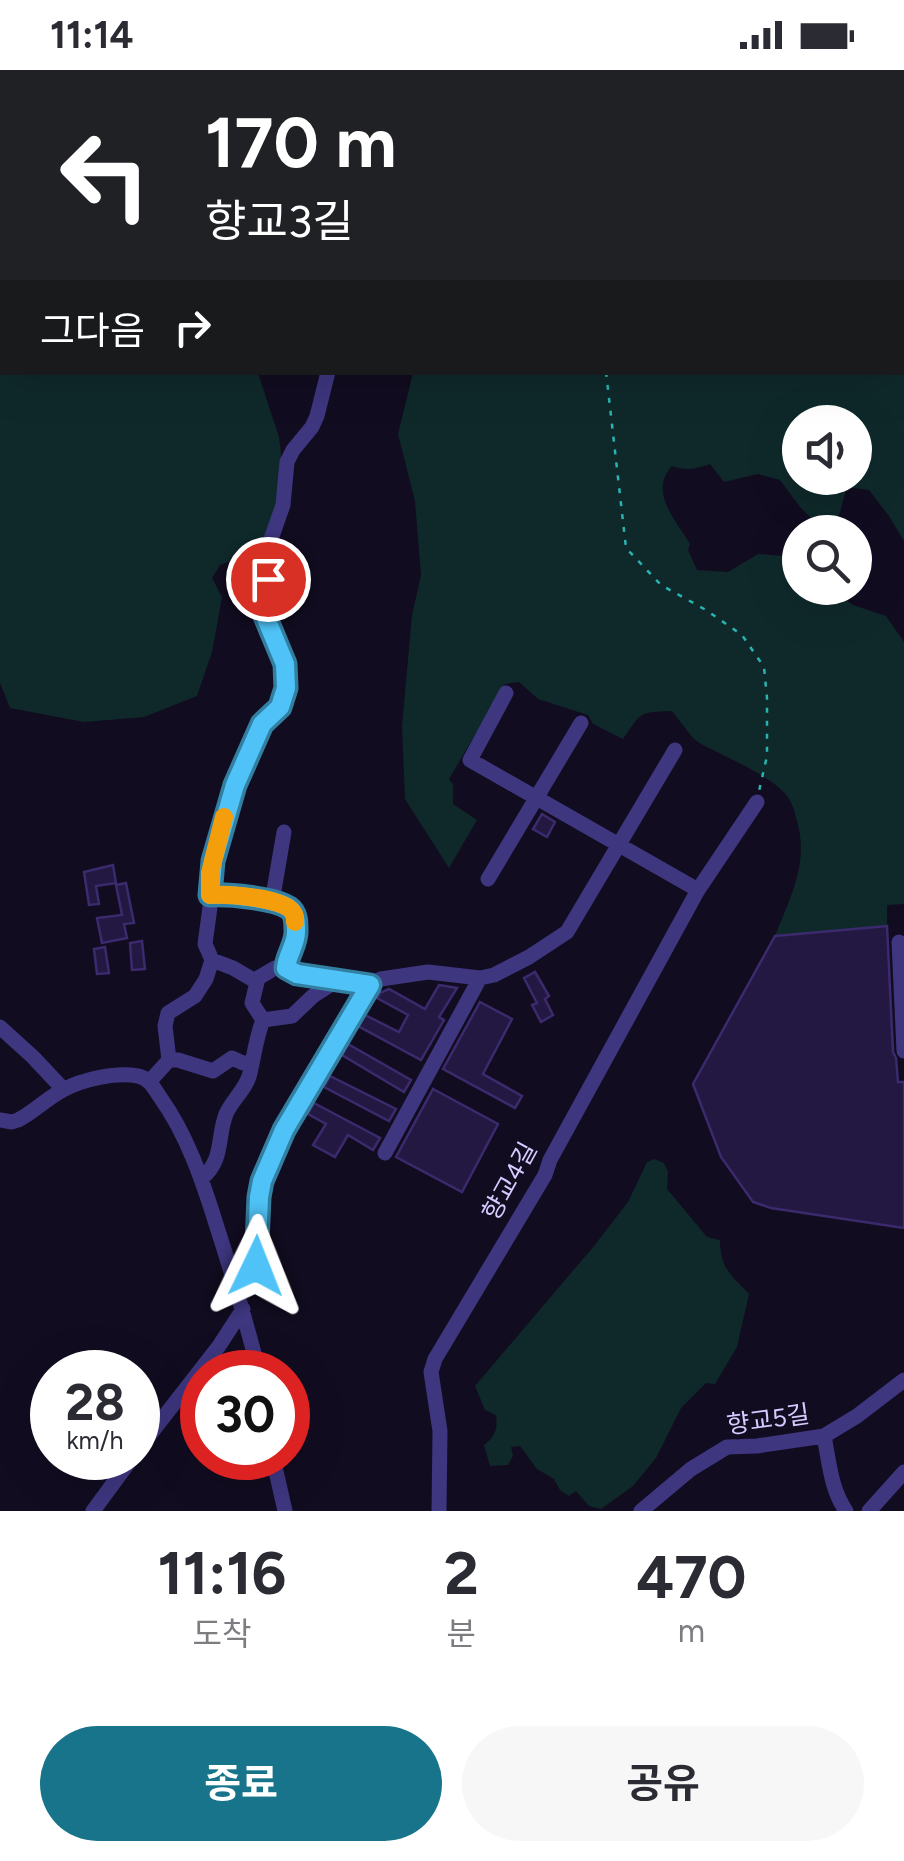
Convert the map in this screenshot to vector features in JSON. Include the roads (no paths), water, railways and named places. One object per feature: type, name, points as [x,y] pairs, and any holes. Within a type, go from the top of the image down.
[{"type":"street","points":[[169,1060],[165,1020],[174,1008],[195,996],[212,960],[205,944],[213,861],[235,785],[262,724],[280,707],[286,688],[285,664],[265,616],[269,584],[263,562],[283,505],[288,462],[317,416],[327,375]]},
{"type":"street","points":[[506,693],[470,760],[698,890]]},
{"type":"street","points":[[488,879],[580,723]]},
{"type":"street","points":[[160,1422],[220,1346],[256,1266],[262,1181],[284,1130],[370,985],[381,979],[428,972],[480,978],[494,975],[567,932],[675,750]]},
{"type":"street","name":"향교4길","points":[[439,1511],[440,1432],[431,1372],[434,1358],[545,1175],[698,890],[757,802]]},
{"type":"street","points":[[272,902],[284,832]]},
{"type":"street","points":[[210,895],[240,896],[290,908],[296,940],[287,954],[286,968]]},
{"type":"street","points":[[899,942],[904,1051]]},
{"type":"street","points":[[212,960],[257,982]]},
{"type":"street","points":[[202,1178],[216,1162],[226,1116],[251,1070],[263,1020],[252,1003],[257,982],[266,972],[286,968],[297,974],[370,985]]},
{"type":"street","points":[[385,1153],[480,978]]},
{"type":"street","points":[[263,1020],[292,1016],[338,980]]},
{"type":"street","points":[[0,1028],[63,1089]]},
{"type":"street","points":[[149,1082],[169,1060],[213,1071],[232,1058],[250,1063]]},
{"type":"street","points":[[0,1120],[18,1120],[75,1084],[121,1075],[145,1078],[168,1108],[202,1178],[253,1350]]},
{"type":"street","name":"향교5길","points":[[641,1511],[691,1469],[727,1447],[824,1436],[904,1380]]},
{"type":"street","points":[[824,1436],[833,1484],[846,1511]]},
{"type":"street","points":[[870,1511],[904,1472]]},
{"type":"street","points":[[93,1511],[116,1480]]},
{"type":"street","points":[[278,1480],[285,1511]]}]
